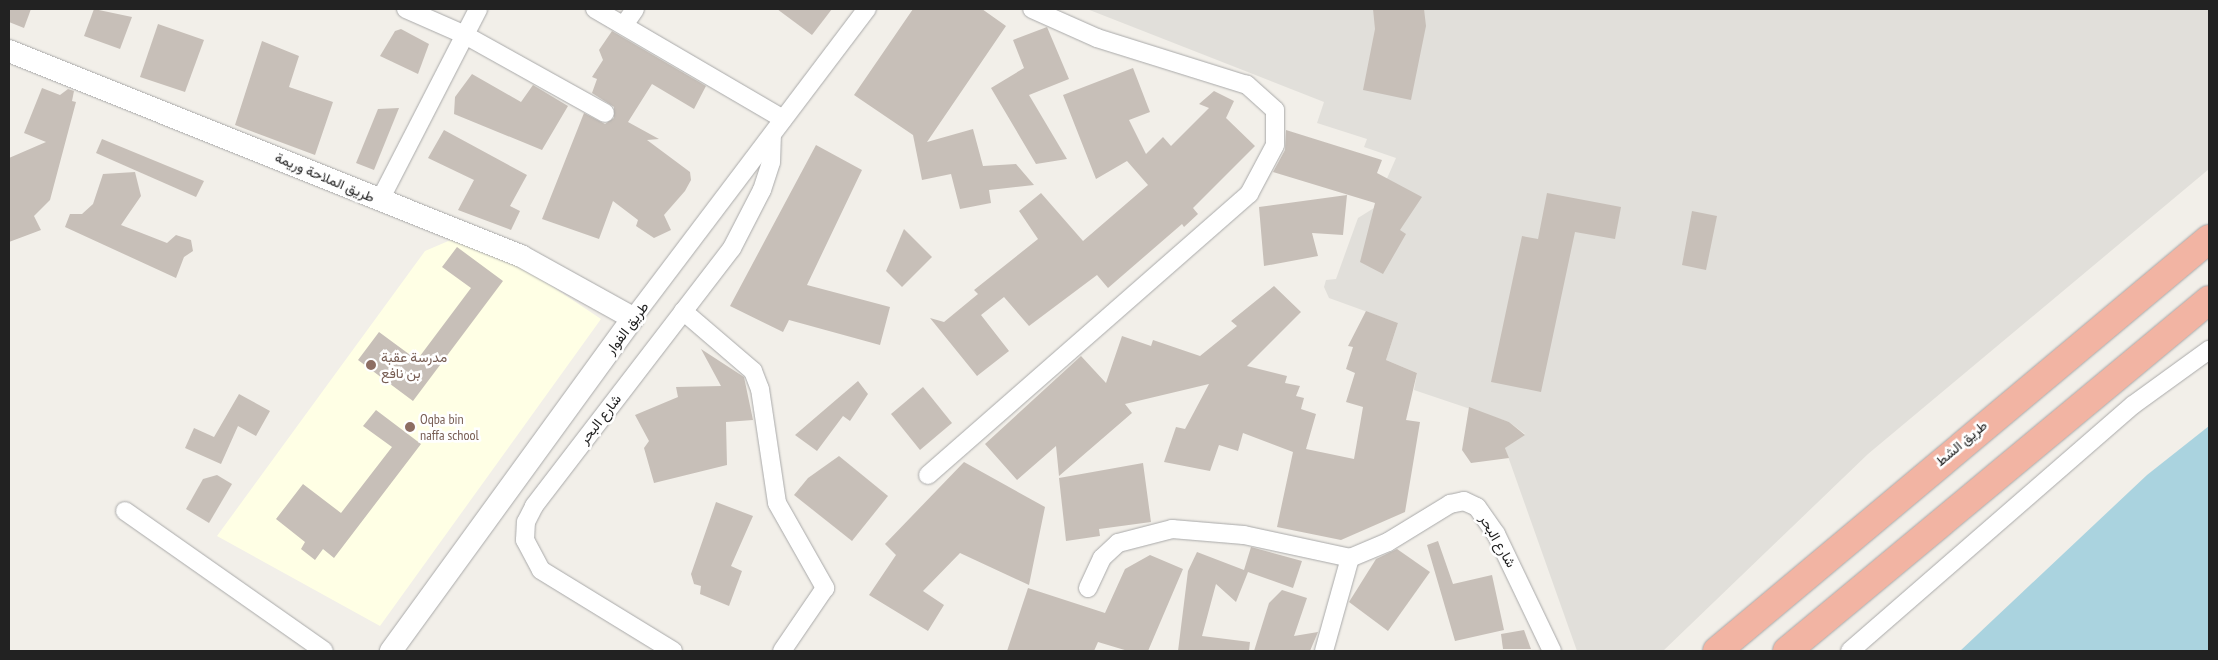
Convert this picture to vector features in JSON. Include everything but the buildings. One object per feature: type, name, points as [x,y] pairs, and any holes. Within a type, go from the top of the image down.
[{"type":"highway","name":"طريق الشط","points":[[1717,651],[2209,239]]},
{"type":"highway","points":[[1787,651],[2209,300]]},
{"type":"street","points":[[406,9],[465,35],[605,113]]},
{"type":"street","points":[[380,200],[478,9]]},
{"type":"street","points":[[595,9],[783,119]]},
{"type":"street","points":[[624,25],[635,9]]},
{"type":"street","name":"طريق الفوار","points":[[391,651],[634,318],[867,9]]},
{"type":"street","points":[[928,475],[1248,194],[1275,145],[1275,110],[1247,85],[1097,38],[1032,9]]},
{"type":"street","name":"طريق الملاحة وريمة","points":[[9,51],[521,256],[634,318]]},
{"type":"street","name":"شارع البحر","points":[[673,651],[541,570],[525,540],[534,506],[683,311],[751,214],[771,162],[772,137]]},
{"type":"street","points":[[683,311],[753,371],[760,389],[777,504],[825,588],[782,651]]},
{"type":"street","points":[[1850,651],[2133,405],[2209,350]]},
{"type":"street","name":"شارع البحر","points":[[1350,558],[1388,542],[1450,504],[1464,501],[1477,507],[1496,534],[1552,651]]},
{"type":"street","points":[[125,511],[324,651]]},
{"type":"street","points":[[1088,588],[1102,558],[1118,543],[1172,529],[1244,535],[1350,558],[1324,651]]},
{"type":"shaded area","points":[[1087,9],[2209,9],[2209,169],[1868,454],[1663,651],[1577,651],[1505,448],[1525,434],[1509,422],[1414,390],[1417,373],[1386,360],[1398,323],[1329,298],[1324,287],[1326,280],[1336,279],[1358,218],[1374,208],[1396,158],[1364,147],[1367,139],[1317,123],[1324,102]]},
{"type":"shaded area","name":"Oqba bin naffa school","points":[[453,239],[523,267],[601,319],[380,626],[217,536],[425,251]]},
{"type":"water","points":[[2209,426],[2209,651],[1960,651],[2147,475]]},
{"type":"place","name":"مدرسة عقبة بن نافع","points":[[371,365]]},
{"type":"place","name":"Oqba bin naffa school","points":[[410,427]]}]
